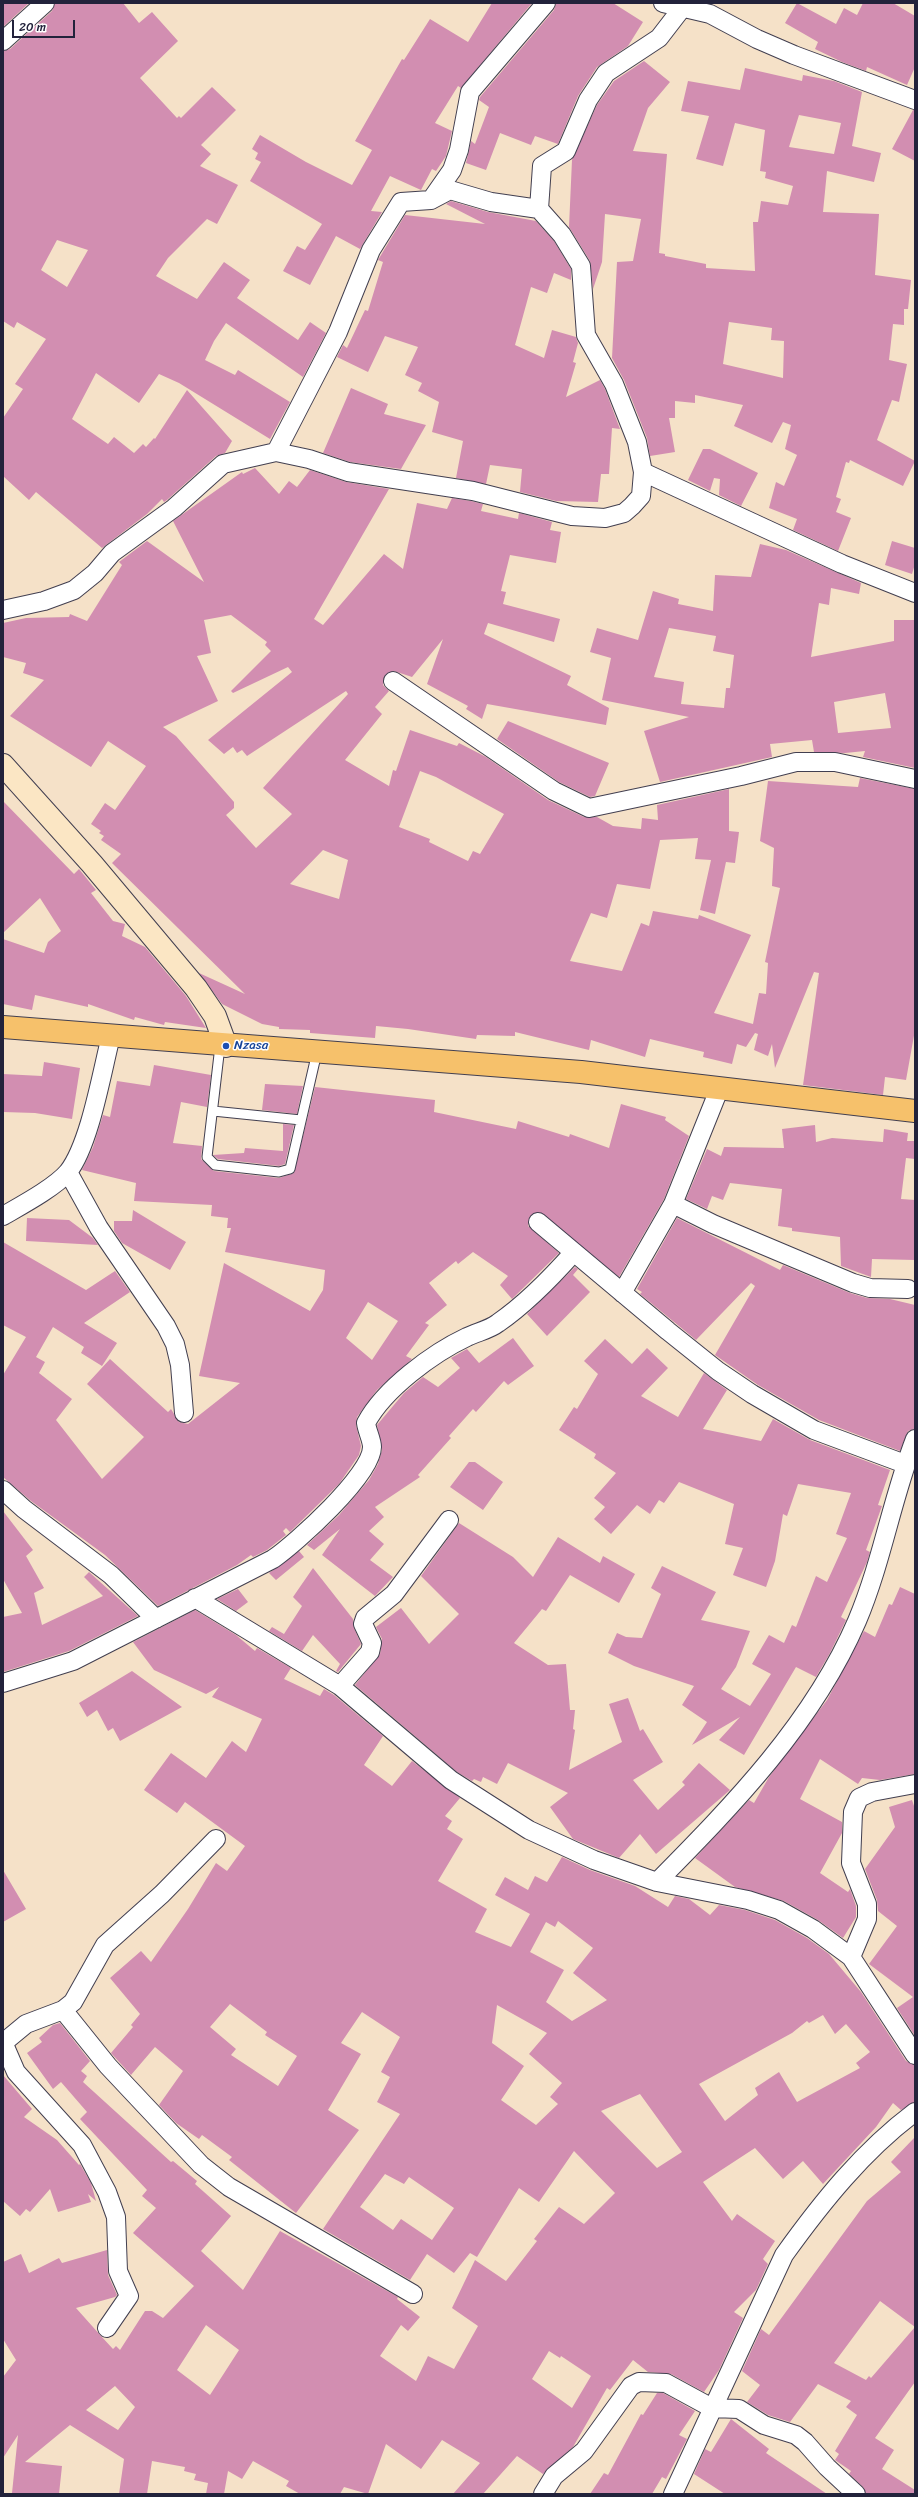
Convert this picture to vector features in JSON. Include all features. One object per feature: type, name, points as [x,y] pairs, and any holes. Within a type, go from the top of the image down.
[{"type":"main road","points":[[3,765],[92,864],[196,988],[215,1016],[223,1046]]},
{"type":"main road","points":[[3,1027],[223,1046],[318,1050],[581,1072],[720,1087],[915,1111]]},
{"type":"street","points":[[3,41],[45,3]]},
{"type":"street","points":[[431,200],[452,170],[459,150],[470,92],[546,3]]},
{"type":"street","points":[[539,209],[542,166],[566,151],[588,100],[606,73],[659,38],[676,5],[710,14],[757,39],[915,100]]},
{"type":"street","points":[[3,610],[44,601],[74,590],[95,573],[112,553],[174,508],[223,464],[276,452],[309,459],[348,472],[473,491],[572,516],[605,518],[624,513],[641,496],[644,472],[637,442],[614,384],[586,335],[581,266],[562,235],[539,209],[492,202],[450,190],[431,200],[401,202],[371,250],[338,332],[276,452]]},
{"type":"street","points":[[644,472],[842,564],[915,593]]},
{"type":"street","points":[[393,681],[554,791],[589,808],[741,776],[796,762],[835,762],[915,779]]},
{"type":"street","points":[[3,1216],[34,1198],[68,1172],[85,1136],[111,1036]]},
{"type":"street","points":[[622,1293],[672,1204],[688,1170],[720,1087]]},
{"type":"street","points":[[68,1172],[99,1228],[166,1326],[175,1344],[180,1365],[184,1413]]},
{"type":"street","points":[[672,1204],[713,1224],[853,1283],[870,1288],[908,1290]]},
{"type":"street","points":[[538,1222],[718,1371],[784,1414],[907,1475]]},
{"type":"street","points":[[3,1683],[73,1661],[273,1559],[295,1542],[335,1503],[364,1466],[372,1446],[366,1423],[380,1404],[419,1367],[440,1352],[467,1337],[496,1325],[517,1309],[574,1252]]},
{"type":"street","points":[[657,1882],[705,1833],[767,1763],[792,1731],[824,1683],[857,1621],[907,1475],[915,1439]]},
{"type":"street","points":[[3,1490],[24,1509],[111,1575],[156,1619]]},
{"type":"street","points":[[340,1686],[370,1652],[372,1643],[363,1624],[365,1618],[394,1594],[449,1520]]},
{"type":"street","points":[[194,1598],[340,1686],[378,1716],[424,1759],[476,1797],[529,1830],[594,1860],[657,1882],[748,1900],[779,1910],[813,1929],[851,1957],[915,2055]]},
{"type":"street","points":[[851,1957],[867,1919],[867,1904],[850,1862],[852,1812],[859,1798],[865,1795],[915,1784]]},
{"type":"street","points":[[107,2328],[129,2296],[118,2270],[116,2217],[114,2211],[107,2192],[82,2145],[16,2072],[3,2043],[26,2024],[63,2010],[73,2002],[105,1945],[162,1894],[216,1838]]},
{"type":"street","points":[[63,2010],[108,2066],[201,2165],[229,2187],[413,2294]]},
{"type":"street","points":[[673,2494],[784,2255],[808,2221],[858,2162],[896,2126],[915,2112]]},
{"type":"street","points":[[543,2494],[554,2476],[584,2451],[631,2386],[639,2382],[666,2383],[712,2408],[739,2409],[764,2425],[796,2435],[805,2442],[827,2467],[856,2494]]},
{"type":"lane","points":[[223,1046],[207,1158],[215,1165],[280,1172],[290,1169],[318,1050]]},
{"type":"lane","points":[[213,1111],[301,1120]]},
{"type":"building","points":[[3,3],[29,3],[3,27]]},
{"type":"building","points":[[55,3],[123,3],[139,23],[152,12],[178,41],[140,78],[177,118],[179,116],[181,118],[212,87],[236,110],[201,145],[211,154],[200,166],[238,185],[217,224],[207,219],[168,258],[156,276],[197,299],[224,262],[250,280],[237,298],[298,340],[310,322],[326,333],[303,377],[226,323],[214,341],[205,360],[235,375],[238,370],[290,402],[270,439],[179,383],[159,374],[139,403],[96,373],[72,419],[108,444],[114,437],[134,453],[143,444],[146,447],[154,438],[155,439],[187,390],[232,441],[225,453],[216,456],[167,500],[164,502],[162,499],[147,514],[102,548],[36,492],[29,500],[3,476],[3,418],[23,389],[15,384],[46,339],[17,322],[14,328],[3,321],[3,51],[10,49],[52,11]],"holes":[[[57,240],[88,250],[67,287],[41,270]]]},
{"type":"building","points":[[492,3],[532,3],[461,88],[458,86],[435,123],[452,131],[446,156],[436,171],[432,169],[421,190],[390,176],[371,211],[382,212],[360,249],[336,236],[310,285],[283,271],[297,246],[305,250],[322,224],[250,181],[261,162],[255,159],[258,153],[252,149],[260,135],[306,162],[352,185],[372,150],[355,141],[402,59],[404,60],[430,19],[468,42]]},
{"type":"building","points":[[556,3],[613,3],[643,22],[628,46],[597,67],[578,96],[558,144],[535,136],[531,145],[500,133],[486,170],[466,163],[471,141],[475,144],[489,107],[479,100],[480,97],[554,10]]},
{"type":"building","points":[[797,3],[836,24],[844,8],[857,15],[863,3],[893,3],[915,16],[915,67],[907,85],[867,67],[866,71],[842,62],[815,49],[818,42],[785,23]]},
{"type":"building","points":[[644,61],[670,82],[648,108],[633,151],[667,154],[659,253],[665,254],[665,256],[706,264],[706,268],[755,271],[753,222],[758,222],[761,201],[788,205],[793,186],[765,178],[766,172],[760,171],[765,130],[735,123],[723,166],[696,159],[709,116],[681,111],[688,81],[740,90],[745,68],[802,81],[803,75],[834,81],[862,92],[852,146],[881,153],[874,182],[827,171],[823,212],[879,214],[875,275],[911,280],[908,309],[904,309],[904,325],[893,324],[889,360],[907,364],[899,402],[892,400],[877,440],[915,461],[903,486],[850,460],[849,463],[846,462],[836,497],[841,499],[836,512],[851,518],[838,551],[793,530],[797,519],[769,508],[776,482],[784,486],[797,455],[785,449],[791,425],[783,422],[772,443],[734,426],[743,405],[695,395],[695,403],[675,401],[675,418],[669,418],[675,452],[650,456],[647,438],[624,380],[612,358],[617,262],[633,261],[641,219],[605,214],[602,262],[593,289],[590,261],[569,227],[572,160],[597,105],[614,81]],"holes":[[[799,115],[841,123],[834,154],[789,147]],[[729,322],[772,328],[771,340],[784,341],[783,378],[723,364]]]},
{"type":"building","points":[[913,110],[915,110],[915,161],[892,149]]},
{"type":"building","points":[[451,201],[488,212],[536,221],[554,241],[571,269],[571,280],[554,273],[547,293],[531,287],[515,345],[544,358],[552,330],[576,337],[578,343],[573,362],[576,363],[566,397],[600,380],[605,389],[620,429],[612,428],[609,474],[601,474],[598,502],[556,501],[520,492],[522,469],[490,465],[486,484],[456,478],[463,441],[432,432],[439,402],[418,391],[422,383],[405,375],[418,347],[385,336],[368,372],[337,357],[343,345],[347,348],[365,310],[368,311],[383,262],[378,260],[405,215],[485,224],[446,204]]},
{"type":"building","points":[[351,388],[388,404],[384,414],[426,425],[401,469],[350,462],[323,453]]},
{"type":"building","points":[[703,449],[710,449],[758,473],[741,506],[719,495],[720,479],[714,478],[710,491],[688,480]]},
{"type":"building","points":[[255,468],[279,494],[289,481],[297,487],[310,470],[346,482],[389,489],[314,619],[323,625],[384,554],[403,569],[417,503],[447,509],[452,498],[471,501],[483,504],[481,511],[518,519],[519,513],[552,522],[550,530],[561,532],[556,563],[510,555],[501,591],[506,592],[503,604],[560,619],[554,642],[488,623],[484,634],[571,676],[567,685],[609,708],[606,725],[487,704],[482,719],[466,709],[468,706],[427,684],[443,639],[412,677],[394,671],[385,675],[383,685],[389,691],[375,707],[382,714],[345,760],[389,786],[393,770],[396,771],[410,730],[457,746],[459,743],[486,757],[548,800],[584,817],[597,817],[613,826],[641,829],[642,818],[658,820],[657,805],[729,789],[729,831],[739,832],[735,863],[726,862],[715,914],[700,910],[711,860],[695,859],[698,838],[660,840],[650,889],[617,884],[607,918],[591,913],[570,961],[622,971],[641,923],[649,926],[653,911],[698,919],[699,915],[751,935],[714,1013],[753,1024],[759,993],[766,994],[768,963],[765,962],[780,888],[772,886],[774,848],[760,841],[768,781],[858,787],[860,778],[915,789],[915,1030],[906,1080],[885,1077],[883,1095],[803,1085],[819,973],[814,972],[775,1068],[772,1044],[768,1056],[754,1050],[758,1034],[755,1033],[746,1047],[737,1044],[732,1064],[703,1057],[704,1052],[650,1039],[645,1057],[591,1040],[589,1050],[515,1032],[515,1036],[477,1035],[476,1039],[376,1026],[375,1038],[310,1033],[310,1030],[279,1029],[279,1027],[262,1024],[222,1004],[199,973],[245,994],[112,863],[121,854],[101,840],[104,836],[99,833],[101,831],[91,824],[105,803],[115,810],[146,766],[108,741],[91,767],[10,716],[44,680],[23,673],[26,663],[3,657],[3,623],[26,618],[69,617],[70,614],[87,621],[122,565],[119,562],[147,541],[204,582],[173,521],[242,472],[243,474]],"holes":[[[231,615],[267,642],[265,645],[271,651],[231,691],[233,693],[288,667],[292,672],[208,740],[224,754],[233,747],[237,753],[242,750],[247,756],[346,691],[348,694],[263,788],[292,814],[256,848],[226,815],[234,808],[234,802],[176,736],[163,727],[218,701],[197,656],[211,653],[204,620]],[[420,771],[436,777],[504,814],[480,854],[473,851],[468,861],[429,842],[430,839],[399,827]],[[323,850],[348,860],[339,899],[290,884]]]},
{"type":"building","points":[[892,541],[915,548],[915,564],[912,574],[885,565]]},
{"type":"building","points":[[760,544],[786,550],[861,583],[859,594],[831,588],[829,605],[819,603],[811,657],[894,641],[894,620],[915,620],[915,768],[863,757],[865,751],[845,753],[814,752],[812,740],[770,744],[772,757],[660,782],[644,731],[689,717],[602,700],[611,658],[590,652],[597,628],[638,640],[653,591],[679,599],[678,604],[713,611],[715,575],[751,577]],"holes":[[[669,628],[716,636],[713,651],[734,655],[730,688],[726,688],[724,708],[681,704],[684,682],[654,677]],[[885,693],[891,728],[838,733],[834,702]]]},
{"type":"building","points":[[508,721],[609,763],[595,796],[590,797],[559,782],[497,739]]},
{"type":"building","points":[[3,801],[74,874],[79,869],[96,890],[91,893],[113,921],[125,924],[122,936],[145,947],[186,996],[206,1028],[165,1022],[164,1025],[135,1017],[134,1020],[88,1004],[88,1007],[35,995],[32,1010],[3,1004],[3,939],[44,953],[48,942],[61,931],[40,898],[3,933]]},
{"type":"building","points":[[44,1062],[80,1068],[72,1119],[35,1113],[3,1112],[3,1074],[42,1076]]},
{"type":"building","points":[[154,1065],[211,1075],[207,1107],[181,1102],[173,1143],[202,1146],[201,1159],[214,1171],[279,1178],[294,1173],[315,1087],[435,1100],[434,1112],[516,1129],[518,1121],[569,1137],[570,1134],[609,1148],[621,1104],[666,1117],[665,1120],[689,1136],[664,1199],[619,1277],[539,1212],[530,1216],[528,1226],[559,1253],[512,1299],[500,1285],[508,1276],[473,1252],[458,1264],[456,1261],[429,1283],[447,1305],[425,1323],[429,1325],[406,1356],[412,1359],[377,1390],[357,1417],[356,1425],[361,1446],[359,1455],[339,1484],[290,1532],[286,1528],[283,1531],[286,1535],[267,1550],[253,1557],[251,1555],[237,1565],[158,1606],[105,1555],[31,1501],[3,1477],[3,1375],[26,1337],[3,1325],[3,1242],[86,1290],[115,1271],[130,1292],[84,1323],[117,1343],[102,1366],[81,1353],[84,1347],[53,1327],[36,1357],[45,1362],[39,1373],[72,1399],[56,1420],[102,1479],[144,1437],[87,1384],[110,1359],[168,1412],[171,1409],[179,1422],[188,1424],[240,1383],[199,1376],[224,1263],[310,1311],[323,1290],[325,1270],[225,1252],[231,1228],[227,1228],[228,1218],[211,1216],[212,1205],[134,1201],[136,1183],[82,1170],[93,1147],[103,1115],[110,1117],[117,1081],[150,1086]],"holes":[[[368,1302],[398,1321],[372,1360],[346,1338]]]},
{"type":"building","points":[[265,1084],[303,1086],[297,1114],[262,1110]]},
{"type":"building","points":[[283,1124],[294,1125],[285,1164],[279,1166],[218,1159],[213,1155],[244,1153],[245,1148],[283,1151]]},
{"type":"building","points":[[815,1125],[816,1142],[832,1138],[883,1142],[884,1129],[908,1133],[907,1141],[915,1141],[915,1159],[906,1158],[901,1199],[915,1200],[915,1260],[872,1259],[871,1277],[841,1266],[840,1237],[792,1231],[792,1228],[778,1226],[782,1189],[730,1183],[723,1200],[712,1196],[707,1209],[686,1199],[707,1149],[721,1156],[724,1147],[784,1148],[782,1129]]},
{"type":"building","points":[[133,1210],[186,1242],[170,1270],[122,1243],[114,1231],[114,1221],[132,1221]]},
{"type":"building","points":[[27,1218],[69,1220],[93,1238],[98,1245],[26,1241]]},
{"type":"building","points":[[677,1218],[780,1270],[783,1265],[850,1293],[867,1298],[890,1299],[915,1305],[915,1429],[908,1431],[900,1451],[819,1420],[758,1385],[715,1355],[755,1286],[751,1283],[696,1340],[640,1294],[642,1292],[637,1289]]},
{"type":"building","points":[[575,1267],[578,1269],[573,1275],[590,1292],[547,1336],[527,1314]]},
{"type":"building","points":[[513,1338],[534,1366],[508,1385],[504,1381],[476,1412],[473,1409],[449,1436],[451,1438],[418,1475],[420,1477],[375,1507],[384,1517],[369,1531],[384,1544],[370,1560],[393,1577],[375,1596],[322,1555],[340,1529],[314,1550],[307,1545],[339,1515],[369,1480],[378,1464],[382,1450],[377,1425],[404,1393],[423,1377],[438,1387],[460,1368],[451,1358],[467,1349],[479,1363]]},
{"type":"building","points":[[605,1339],[632,1364],[647,1348],[668,1368],[641,1396],[678,1417],[704,1373],[727,1390],[703,1429],[761,1441],[773,1419],[810,1440],[890,1470],[878,1505],[882,1506],[866,1550],[870,1552],[867,1562],[841,1617],[846,1620],[830,1653],[816,1677],[796,1667],[744,1755],[719,1740],[740,1717],[692,1745],[707,1722],[682,1705],[694,1686],[634,1666],[608,1653],[617,1633],[626,1637],[642,1638],[661,1594],[651,1588],[662,1566],[716,1592],[701,1620],[750,1631],[736,1667],[721,1689],[750,1706],[771,1674],[752,1664],[769,1635],[784,1643],[792,1625],[796,1627],[816,1576],[827,1582],[847,1538],[836,1534],[851,1493],[798,1484],[787,1516],[783,1514],[775,1561],[766,1587],[733,1575],[743,1548],[725,1544],[734,1504],[679,1482],[664,1503],[659,1500],[650,1514],[637,1505],[611,1534],[594,1519],[605,1507],[594,1498],[616,1473],[594,1458],[596,1454],[559,1430],[574,1407],[577,1409],[598,1374],[584,1361]]},
{"type":"building","points":[[469,1462],[475,1462],[503,1482],[483,1510],[450,1487]]},
{"type":"building","points":[[3,1511],[33,1550],[26,1556],[44,1588],[34,1593],[42,1625],[103,1596],[84,1577],[89,1572],[138,1616],[69,1651],[3,1672],[3,1617],[22,1613],[3,1579]]},
{"type":"building","points":[[459,1523],[513,1557],[533,1577],[558,1537],[600,1563],[603,1556],[635,1574],[619,1603],[570,1575],[546,1611],[542,1609],[514,1643],[548,1665],[566,1664],[570,1710],[575,1710],[573,1729],[575,1730],[569,1770],[622,1742],[609,1704],[628,1698],[640,1731],[643,1729],[663,1762],[633,1780],[658,1810],[685,1785],[682,1782],[699,1763],[730,1790],[656,1854],[640,1834],[619,1858],[573,1839],[550,1807],[568,1793],[508,1763],[497,1784],[483,1777],[481,1782],[474,1779],[472,1781],[457,1772],[355,1685],[380,1654],[382,1639],[376,1627],[401,1608],[429,1644],[459,1614],[421,1576]]},
{"type":"building","points":[[299,1551],[304,1557],[276,1580],[269,1573]]},
{"type":"building","points":[[313,1568],[353,1619],[354,1628],[361,1644],[338,1672],[336,1671],[340,1664],[313,1635],[302,1651],[269,1631],[272,1627],[284,1634],[302,1606],[293,1597]]},
{"type":"building","points":[[900,1587],[915,1594],[915,1774],[880,1780],[862,1778],[858,1784],[820,1759],[800,1799],[842,1822],[842,1833],[820,1873],[848,1892],[850,1889],[856,1906],[856,1917],[843,1938],[818,1920],[784,1901],[735,1887],[695,1858],[749,1800],[754,1803],[769,1777],[827,1700],[864,1631],[875,1637],[889,1604],[892,1605]]},
{"type":"building","points":[[238,1589],[248,1602],[236,1611],[217,1599]]},
{"type":"building","points":[[195,1610],[236,1635],[255,1651],[257,1648],[291,1668],[284,1679],[320,1696],[324,1689],[334,1695],[383,1736],[364,1765],[392,1786],[412,1761],[460,1798],[445,1816],[452,1821],[447,1829],[463,1839],[438,1881],[487,1909],[475,1932],[511,1947],[530,1914],[495,1895],[505,1877],[528,1890],[535,1876],[547,1882],[562,1857],[590,1870],[635,1886],[668,1907],[675,1896],[689,1899],[710,1915],[719,1905],[745,1910],[775,1920],[807,1938],[829,1954],[861,1992],[906,2061],[915,2065],[915,2102],[901,2110],[893,2103],[876,2127],[823,2184],[803,2161],[783,2179],[755,2148],[703,2182],[732,2221],[737,2214],[775,2241],[763,2259],[768,2264],[756,2290],[734,2312],[743,2318],[719,2370],[704,2392],[671,2374],[648,2372],[633,2360],[610,2390],[607,2388],[573,2447],[543,2474],[517,2456],[483,2494],[453,2494],[480,2463],[442,2440],[421,2469],[386,2444],[368,2494],[344,2487],[340,2494],[300,2494],[286,2486],[289,2481],[253,2461],[242,2479],[228,2471],[224,2494],[206,2494],[208,2483],[194,2480],[196,2474],[184,2471],[185,2467],[152,2461],[147,2494],[119,2494],[124,2459],[70,2425],[25,2462],[62,2466],[59,2494],[12,2493],[18,2435],[3,2458],[3,2377],[16,2360],[3,2339],[3,2262],[21,2254],[29,2273],[59,2258],[62,2263],[107,2250],[108,2275],[117,2295],[115,2297],[76,2308],[113,2349],[116,2346],[120,2350],[145,2311],[152,2311],[163,2318],[194,2286],[133,2233],[156,2208],[142,2196],[147,2190],[80,2119],[87,2112],[61,2082],[53,2089],[27,2053],[42,2042],[39,2038],[53,2025],[60,2023],[90,2061],[81,2071],[87,2076],[83,2082],[171,2162],[173,2161],[197,2181],[195,2184],[231,2216],[201,2251],[243,2290],[280,2231],[398,2297],[397,2299],[420,2317],[408,2331],[401,2325],[380,2356],[416,2381],[428,2356],[454,2369],[478,2326],[452,2308],[475,2260],[506,2281],[537,2241],[534,2239],[559,2207],[584,2224],[615,2193],[574,2151],[539,2202],[519,2188],[477,2257],[470,2253],[454,2273],[427,2254],[410,2280],[323,2229],[400,2114],[377,2102],[390,2077],[381,2072],[400,2037],[362,2012],[341,2043],[361,2054],[328,2110],[359,2130],[296,2213],[229,2160],[232,2157],[202,2135],[199,2139],[176,2123],[159,2105],[183,2071],[155,2047],[131,2075],[111,2053],[133,2027],[131,2025],[140,2014],[110,1978],[141,1951],[151,1962],[188,1909],[216,1863],[227,1871],[245,1846],[185,1802],[177,1813],[144,1790],[171,1753],[206,1778],[232,1741],[246,1752],[262,1719],[212,1697],[219,1687],[206,1694],[154,1670],[133,1642]],"holes":[[[558,1921],[593,1948],[573,1973],[607,2000],[572,2021],[546,2002],[564,1970],[530,1952],[546,1922],[555,1927]],[[230,2004],[267,2032],[265,2035],[297,2056],[278,2086],[231,2055],[236,2049],[210,2027]],[[497,2005],[547,2033],[529,2054],[562,2083],[550,2097],[558,2104],[536,2125],[501,2100],[524,2066],[492,2043]],[[823,2015],[835,2034],[846,2024],[870,2052],[856,2063],[860,2068],[797,2102],[779,2072],[755,2088],[758,2095],[725,2121],[699,2084],[792,2033],[807,2021],[809,2023]],[[640,2094],[682,2152],[657,2168],[601,2111]],[[385,2174],[404,2184],[409,2177],[454,2208],[432,2240],[401,2219],[393,2230],[360,2207]],[[206,2325],[239,2350],[210,2395],[177,2370]],[[549,2351],[560,2358],[561,2356],[591,2376],[572,2408],[532,2379]],[[115,2386],[135,2407],[118,2430],[86,2410]]]},
{"type":"building","points":[[132,1671],[182,1707],[120,1741],[113,1728],[108,1731],[97,1710],[87,1717],[79,1703]]},
{"type":"building","points":[[912,1800],[915,1809],[915,2036],[897,2008],[913,1997],[869,1964],[897,1926],[878,1911],[877,1900],[865,1869],[895,1827],[889,1807]]},
{"type":"building","points":[[3,1870],[26,1909],[3,1922]]},
{"type":"building","points":[[3,2075],[32,2109],[24,2117],[57,2140],[79,2165],[80,2164],[91,2183],[96,2201],[88,2194],[91,2202],[58,2212],[50,2189],[30,2212],[26,2209],[20,2216],[3,2201]]},
{"type":"building","points":[[915,2137],[915,2327],[915,2382],[875,2438],[894,2450],[882,2469],[915,2490],[915,2494],[866,2494],[863,2487],[849,2474],[851,2471],[835,2460],[839,2454],[835,2451],[857,2415],[846,2407],[851,2401],[818,2384],[790,2422],[768,2415],[747,2402],[760,2385],[742,2371],[761,2329],[769,2335],[867,2201],[901,2172],[891,2162]],"holes":[[[880,2301],[915,2327],[871,2378],[869,2376],[866,2380],[834,2363]]]},
{"type":"building","points":[[657,2393],[663,2393],[695,2411],[679,2435],[687,2439],[666,2479],[662,2477],[652,2494],[590,2494],[604,2473],[608,2475],[641,2414],[643,2415]]},
{"type":"building","points":[[731,2419],[769,2449],[766,2453],[827,2494],[725,2494],[694,2474],[705,2449],[711,2452]]},
{"type":"place","name":"Nzasa","points":[[226,1046]]}]
